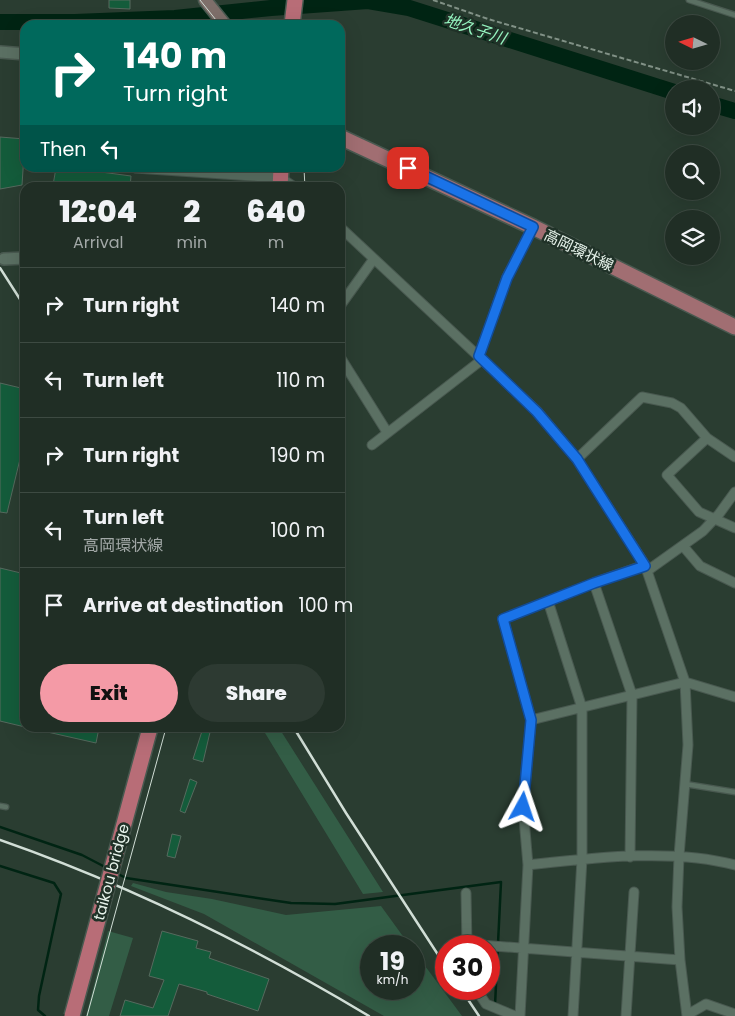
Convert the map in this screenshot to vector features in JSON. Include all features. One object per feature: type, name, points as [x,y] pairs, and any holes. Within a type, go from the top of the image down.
[{"type":"highway","points":[[292,20],[295,0]]},
{"type":"highway","name":"taikou bridge","points":[[72,1016],[149,732]]},
{"type":"main road","points":[[202,3],[220,20]]},
{"type":"main road","points":[[202,3],[211,20]]},
{"type":"main road","name":"高岡環状線","points":[[345,139],[533,227],[735,327]]},
{"type":"street","points":[[0,52],[20,54]]},
{"type":"street","points":[[193,172],[281,178]]},
{"type":"street","points":[[372,445],[479,362],[479,356],[507,278],[533,227]]},
{"type":"street","points":[[345,232],[537,412],[577,459],[646,568],[685,682],[688,745],[677,906],[680,960],[687,1016],[706,1004],[735,1014]]},
{"type":"street","points":[[4,259],[20,258]]},
{"type":"street","points":[[345,299],[373,260]]},
{"type":"street","points":[[345,365],[387,432]]},
{"type":"street","points":[[577,459],[642,397],[672,403],[681,408],[707,438],[735,457]]},
{"type":"street","points":[[707,438],[667,475],[699,512],[735,528]]},
{"type":"street","points":[[520,1016],[528,865],[523,807],[531,720],[503,619],[594,583],[646,568],[683,546],[702,532],[735,492]]},
{"type":"street","points":[[683,546],[700,566],[735,583]]},
{"type":"street","points":[[594,583],[632,696],[630,857]]},
{"type":"street","points":[[548,601],[582,708],[582,859],[573,1016]]},
{"type":"street","points":[[531,720],[685,682],[735,697]]},
{"type":"street","points":[[528,865],[582,859],[679,856],[735,865]]},
{"type":"street","points":[[626,1016],[634,892]]},
{"type":"street","points":[[466,893],[467,935]]},
{"type":"street","points":[[500,947],[680,960]]},
{"type":"street","points":[[483,1000],[486,1004],[515,1016]]},
{"type":"lane","points":[[689,0],[735,14]]},
{"type":"lane","points":[[685,784],[735,792]]},
{"type":"lane","points":[[0,806],[6,807]]},
{"type":"path","points":[[432,0],[488,19],[735,91]]},
{"type":"green space","points":[[264,732],[282,732],[383,892],[363,894]]},
{"type":"green space","points":[[133,883],[166,892],[212,899],[286,915],[381,906],[402,935],[360,935],[360,1000],[425,1000],[425,966],[435,979],[435,1000],[450,1000],[462,1016],[384,1016],[204,914],[131,886]]},
{"type":"green space","points":[[108,931],[133,938],[109,1016],[86,1016]]},
{"type":"building","points":[[109,0],[130,0],[130,9],[109,8]]},
{"type":"building","points":[[0,137],[20,139],[20,172],[23,172],[22,182],[20,182],[20,185],[0,189]]},
{"type":"building","points":[[55,172],[101,172],[131,176],[130,182],[54,182]]},
{"type":"building","points":[[0,383],[20,388],[20,459],[7,513],[0,512]]},
{"type":"building","points":[[0,568],[20,573],[20,726],[0,721]]},
{"type":"building","points":[[47,732],[98,732],[96,743]]},
{"type":"building","points":[[202,732],[210,732],[203,762],[193,759]]},
{"type":"building","points":[[190,779],[197,782],[185,813],[180,811]]},
{"type":"building","points":[[172,834],[181,836],[175,858],[167,856]]},
{"type":"building","points":[[162,931],[198,941],[196,948],[211,952],[209,958],[269,979],[258,1011],[179,984],[168,1016],[120,1016],[125,1000],[153,1008],[164,980],[149,976]]},
{"type":"waterway","name":"地久子川","points":[[125,20],[175,18],[271,8],[368,1],[409,8],[665,89]]},
{"type":"waterway","name":"地久子川","points":[[0,22],[20,22]]},
{"type":"waterway","name":"地久子川","points":[[720,107],[735,111]]},
{"type":"waterway","points":[[0,827],[82,855],[107,868]]},
{"type":"waterway","points":[[0,866],[54,883],[61,894],[39,996],[38,1010],[45,1016]]},
{"type":"waterway","points":[[116,873],[126,878],[291,903],[335,904],[501,882],[495,1005]]},
{"type":"tram line","points":[[200,0],[216,20]]},
{"type":"tram line","points":[[304,172],[305,182]]},
{"type":"tram line","points":[[87,1016],[165,732]]},
{"type":"railway","points":[[0,268],[20,299]]},
{"type":"railway","points":[[296,732],[346,813],[435,950]]},
{"type":"railway","points":[[0,840],[143,897],[235,941],[369,1016]]},
{"type":"railway","points":[[468,1000],[479,1016]]},
{"type":"route","points":[[408,168],[533,227],[507,278],[479,356],[537,412],[577,459],[645,566],[594,583],[503,619],[531,720],[523,807]]}]
